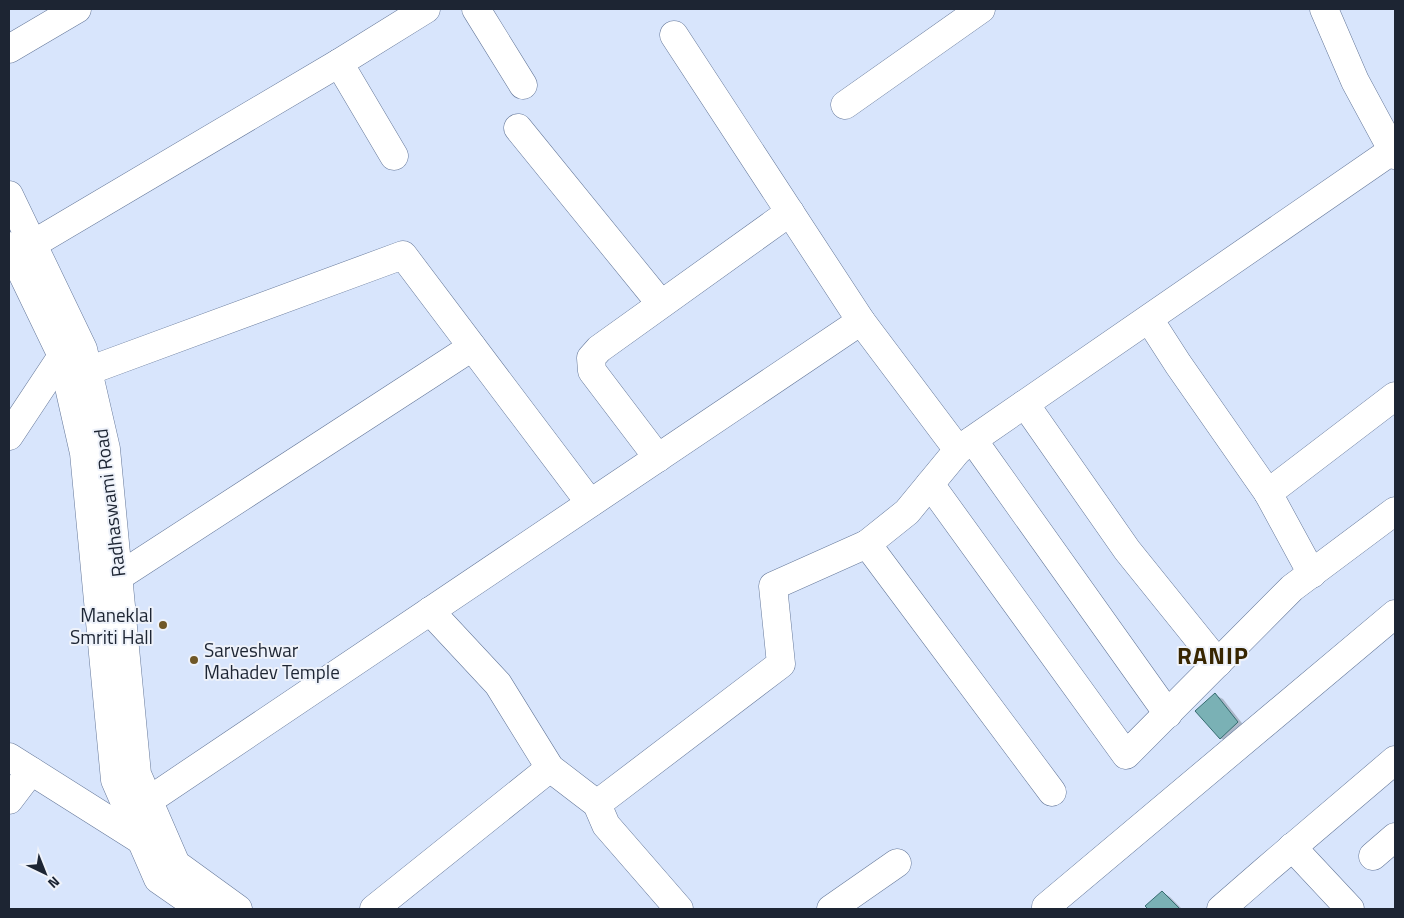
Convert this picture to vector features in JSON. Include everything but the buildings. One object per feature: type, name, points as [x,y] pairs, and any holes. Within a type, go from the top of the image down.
[{"type":"street","points":[[9,49],[77,9]]},
{"type":"street","points":[[21,245],[339,63],[426,9]]},
{"type":"street","points":[[476,9],[523,85]]},
{"type":"street","points":[[845,105],[981,9]]},
{"type":"street","points":[[597,804],[781,664],[773,586],[867,544],[907,512],[966,445],[1394,152],[1355,81],[1324,9]]},
{"type":"street","points":[[674,36],[861,321],[966,445],[1168,714]]},
{"type":"street","points":[[339,63],[394,156]]},
{"type":"street","points":[[518,128],[661,304]]},
{"type":"street","name":"Radhaswami Road","points":[[9,195],[21,245],[62,356],[84,453],[116,780],[158,879],[200,909]]},
{"type":"street","points":[[658,458],[592,371],[590,358],[598,349],[790,212]]},
{"type":"street","name":"Radhaswami Road","points":[[21,245],[83,349],[106,449],[137,774],[176,864],[238,909]]},
{"type":"street","points":[[88,371],[403,255],[590,503]]},
{"type":"street","points":[[1149,318],[1178,364],[1268,493],[1312,574]]},
{"type":"street","points":[[148,801],[861,321]]},
{"type":"street","points":[[118,577],[472,347]]},
{"type":"street","points":[[9,436],[62,356]]},
{"type":"street","points":[[1268,493],[1395,396]]},
{"type":"street","points":[[1025,404],[1127,550],[1218,663]]},
{"type":"street","points":[[930,484],[1126,756],[1292,588],[1395,511]]},
{"type":"street","points":[[867,544],[1052,792]]},
{"type":"street","points":[[430,611],[498,684],[550,768],[597,804],[606,825],[680,909]]},
{"type":"street","points":[[1048,909],[1046,907],[1395,614]]},
{"type":"street","points":[[1222,909],[1395,760]]},
{"type":"street","points":[[9,800],[20,764],[142,841]]},
{"type":"street","points":[[374,909],[550,768]]},
{"type":"street","points":[[1373,856],[1395,836]]},
{"type":"street","points":[[1292,847],[1350,909]]},
{"type":"street","points":[[830,909],[897,864]]},
{"type":"place","name":"Maneklal Smriti Hall","points":[[163,625]]},
{"type":"place","name":"Sarveshwar Mahadev Temple","points":[[194,660]]},
{"type":"district","name":"RANIP","points":[[1213,655]]}]
